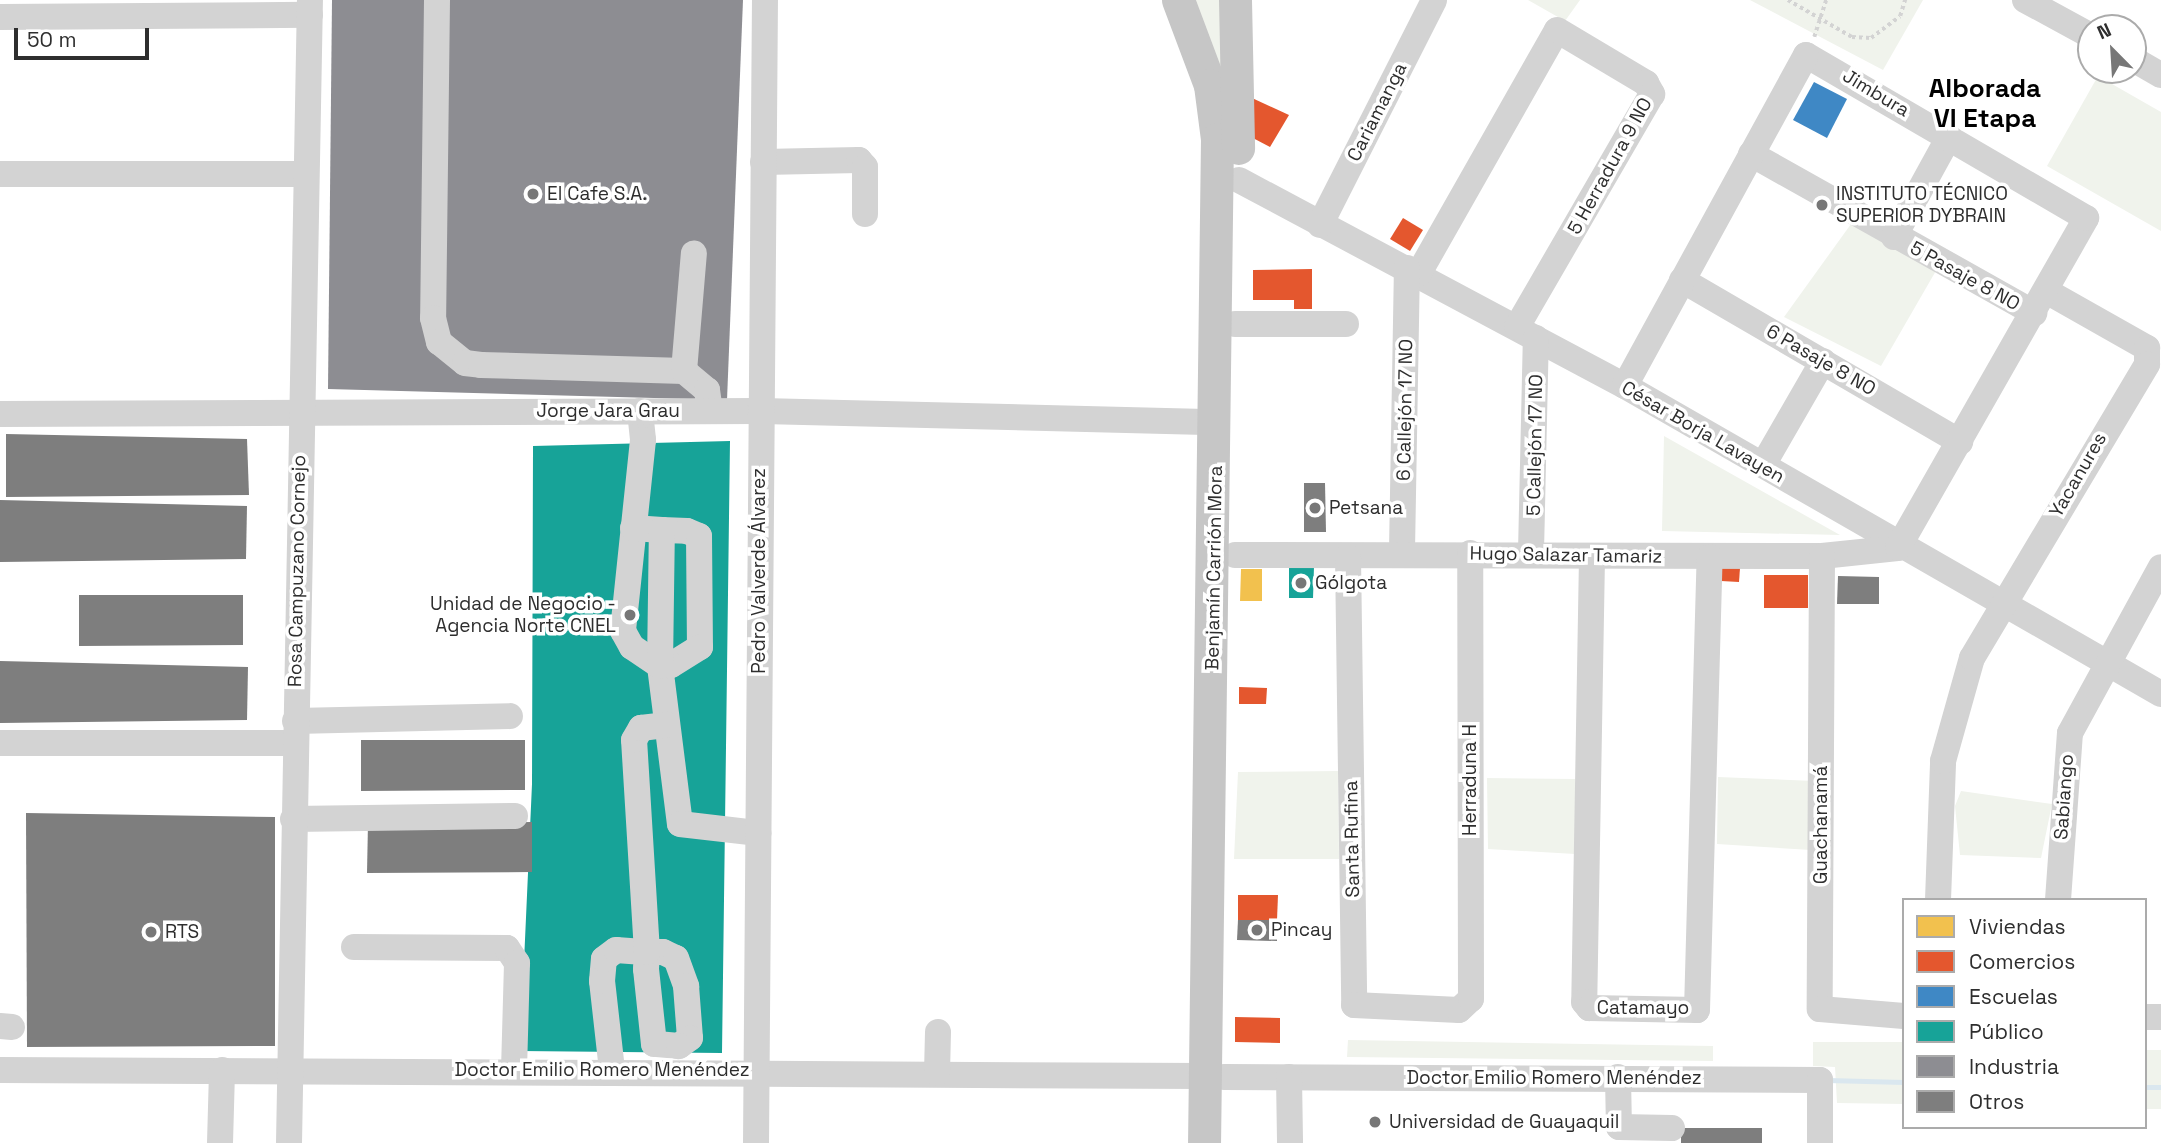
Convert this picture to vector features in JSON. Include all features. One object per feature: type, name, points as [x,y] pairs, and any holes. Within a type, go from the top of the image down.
[{"type":"main road","name":"Benjamín Carrión Mora","points":[[1178,0],[1216,111],[1214,1077],[1224,1143]]},
{"type":"main road","name":"Benjamín Carrión Mora","points":[[1204,1143],[1214,1077],[1235,555],[1235,324],[1239,180],[1235,0]]},
{"type":"street","points":[[437,0],[433,318],[439,342],[465,363],[481,365],[684,371],[707,390],[710,411]]},
{"type":"street","name":"Pedro Valverde Álvarez","points":[[756,1143],[765,0]]},
{"type":"street","name":"Cariamanga","points":[[1320,225],[1434,0]]},
{"type":"street","points":[[2026,0],[2077,28]]},
{"type":"street","points":[[0,17],[310,7]]},
{"type":"street","name":"Rosa Campuzano Cornejo","points":[[289,1143],[300,411],[310,7]]},
{"type":"street","name":"5 Herradura 9 NO","points":[[1413,270],[1557,30],[1646,83],[1653,94],[1527,333]]},
{"type":"street","name":"Jimbura","points":[[1625,386],[1801,59],[1812,54],[2083,214],[2086,224],[1898,548]]},
{"type":"street","points":[[1894,237],[1949,137]]},
{"type":"street","name":"5 Pasaje 8 NO","points":[[1751,154],[1894,237],[2147,348],[2154,368]]},
{"type":"street","points":[[763,162],[859,160],[865,167],[865,214]]},
{"type":"street","points":[[0,174],[306,174]]},
{"type":"street","name":"César Borja Lavayen","points":[[1239,180],[1320,225],[1413,270],[1625,386],[1898,548],[2004,603],[2161,694]]},
{"type":"street","points":[[684,371],[694,253]]},
{"type":"street","name":"6 Callejón 17 NO","points":[[1402,551],[1413,270]]},
{"type":"street","name":"6 Pasaje 8 NO","points":[[1682,280],[1960,442]]},
{"type":"street","points":[[1235,324],[1346,324]]},
{"type":"street","name":"5 Callejón 17 NO","points":[[1527,333],[1531,552]]},
{"type":"street","points":[[1763,466],[1823,360]]},
{"type":"street","name":"Yacanures","points":[[2004,603],[2154,368]]},
{"type":"street","points":[[633,528],[699,536],[700,647],[680,663],[660,666],[632,647],[623,631],[633,528],[643,440],[640,411]]},
{"type":"street","name":"Jorge Jara Grau","points":[[0,414],[760,411],[1216,422]]},
{"type":"street","points":[[662,530],[660,666],[680,824],[758,833]]},
{"type":"street","name":"Hugo Salazar Tamariz","points":[[1235,555],[1348,557],[1402,551],[1531,552],[1592,557],[1822,556],[1898,548]]},
{"type":"street","name":"Herraduna H","points":[[1466,1006],[1470,553]]},
{"type":"street","name":"Guachanamá","points":[[1822,556],[1820,1009],[1902,1016]]},
{"type":"street","name":"Santa Rufina","points":[[1348,557],[1354,1005],[1359,1010],[1466,1006]]},
{"type":"street","name":"Catamayo","points":[[1592,557],[1584,1002],[1589,1008],[1697,1010],[1710,557]]},
{"type":"street","points":[[2107,661],[2161,567]]},
{"type":"street","points":[[1938,898],[1942,761],[1972,657],[2004,603]]},
{"type":"street","name":"Sabiango","points":[[2058,898],[2070,733],[2107,661]]},
{"type":"street","points":[[0,743],[295,732],[510,716]]},
{"type":"street","points":[[654,1044],[634,740],[641,728],[667,725]]},
{"type":"street","points":[[293,819],[515,816]]},
{"type":"street","points":[[354,947],[507,948],[517,962],[514,1070]]},
{"type":"street","points":[[610,1044],[686,1043],[689,1011],[676,958],[616,950],[604,959],[610,1044],[612,1070]]},
{"type":"street","points":[[937,1073],[938,1032]]},
{"type":"street","name":"Doctor Emilio Romero Menéndez","points":[[0,1070],[757,1070],[1214,1077],[1820,1080],[1820,1143]]},
{"type":"street","points":[[220,1143],[222,1070]]},
{"type":"street","points":[[1289,1077],[1290,1143]]},
{"type":"street","points":[[1618,1077],[1619,1127],[1672,1128]]},
{"type":"path","points":[[1788,0],[1852,37],[1871,38],[1900,16],[1905,0]]},
{"type":"path","points":[[1821,21],[1826,0]]},
{"type":"shaded area","points":[[1190,0],[1221,0],[1221,74]]},
{"type":"shaded area","points":[[1528,0],[1580,0],[1565,21]]},
{"type":"shaded area","points":[[1750,0],[1923,0],[1883,70]]},
{"type":"shaded area","points":[[2093,84],[2112,84],[2161,112],[2161,231],[2047,166]]},
{"type":"shaded area","points":[[1851,224],[1937,269],[1881,366],[1784,317]]},
{"type":"shaded area","points":[[1664,436],[1840,535],[1662,531]]},
{"type":"shaded area","points":[[1338,771],[1339,859],[1234,859],[1238,772]]},
{"type":"shaded area","points":[[1718,777],[1814,781],[1811,850],[1717,844]]},
{"type":"shaded area","points":[[1487,778],[1575,779],[1575,854],[1488,849]]},
{"type":"shaded area","points":[[1961,791],[2052,804],[2041,858],[1960,855],[1955,806]]},
{"type":"shaded area","points":[[1348,1040],[1713,1046],[1713,1061],[1347,1057]]},
{"type":"shaded area","points":[[1813,1042],[1902,1042],[1902,1104],[1837,1103],[1835,1067],[1813,1066]]},
{"type":"shaded area","points":[[2147,1050],[2161,1050],[2161,1109],[2147,1109]]},
{"type":"building: Viviendas","points":[[1241,569],[1262,569],[1262,601],[1240,601]]},
{"type":"building: Comercios","points":[[1252,98],[1289,115],[1270,147],[1251,137]]},
{"type":"building: Comercios","points":[[1403,218],[1423,230],[1410,251],[1390,239]]},
{"type":"building: Comercios","points":[[1312,269],[1312,309],[1294,309],[1294,300],[1253,300],[1253,270]]},
{"type":"building: Comercios","points":[[1721,568],[1740,568],[1739,582],[1721,581]]},
{"type":"building: Comercios","points":[[1764,575],[1808,575],[1808,608],[1764,608]]},
{"type":"building: Comercios","points":[[1239,687],[1267,688],[1266,704],[1239,704]]},
{"type":"building: Comercios","points":[[1238,895],[1278,895],[1277,920],[1238,920]]},
{"type":"building: Comercios","points":[[1235,1017],[1280,1018],[1280,1043],[1235,1042]]},
{"type":"building: Escuelas","points":[[1814,82],[1847,99],[1827,138],[1793,120]]},
{"type":"building: Público","name":"Unidad de Negocio - Agencia Norte CNEL","points":[[730,441],[722,1053],[520,1051],[532,784],[533,446]]},
{"type":"building: Público","name":"Gólgota","points":[[1289,567],[1314,567],[1313,598],[1289,598]]},
{"type":"building: Industria","name":"El Cafe S.A.","points":[[332,0],[743,0],[727,400],[328,389]]},
{"type":"building: Otros","points":[[6,434],[247,439],[249,495],[6,497]]},
{"type":"building: Otros","name":"Petsana","points":[[1304,483],[1325,483],[1326,532],[1304,532]]},
{"type":"building: Otros","points":[[0,500],[247,506],[246,559],[0,562]]},
{"type":"building: Otros","points":[[1838,576],[1879,577],[1879,604],[1837,604]]},
{"type":"building: Otros","points":[[79,595],[243,595],[243,645],[79,646]]},
{"type":"building: Otros","points":[[0,661],[248,667],[247,720],[0,723]]},
{"type":"building: Otros","points":[[361,740],[525,740],[525,790],[361,791]]},
{"type":"building: Otros","name":"RTS","points":[[26,813],[275,817],[275,1046],[27,1047]]},
{"type":"building: Otros","points":[[532,822],[532,872],[367,873],[368,823]]},
{"type":"building: Otros","name":"Pincay","points":[[1238,920],[1277,920],[1277,941],[1237,940]]},
{"type":"building: Otros","points":[[1681,1128],[1762,1128],[1762,1143],[1681,1143]]},
{"type":"waterway","points":[[1827,1080],[1902,1082]]},
{"type":"waterway","points":[[2147,1087],[2161,1087]]},
{"type":"place","name":"El Cafe S.A.","points":[[533,194]]},
{"type":"place","name":"INSTITUTO TÉCNICO SUPERIOR DYBRAIN","points":[[1822,205]]},
{"type":"place","name":"Petsana","points":[[1315,508]]},
{"type":"place","name":"Gólgota","points":[[1301,583]]},
{"type":"place","name":"Unidad de Negocio - Agencia Norte CNEL","points":[[630,615]]},
{"type":"place","name":"Pincay","points":[[1257,930]]},
{"type":"place","name":"RTS","points":[[151,932]]},
{"type":"place","name":"Universidad de Guayaquil","points":[[1375,1122]]},
{"type":"district","name":"Alborada VI Etapa","points":[[1985,104]]}]
